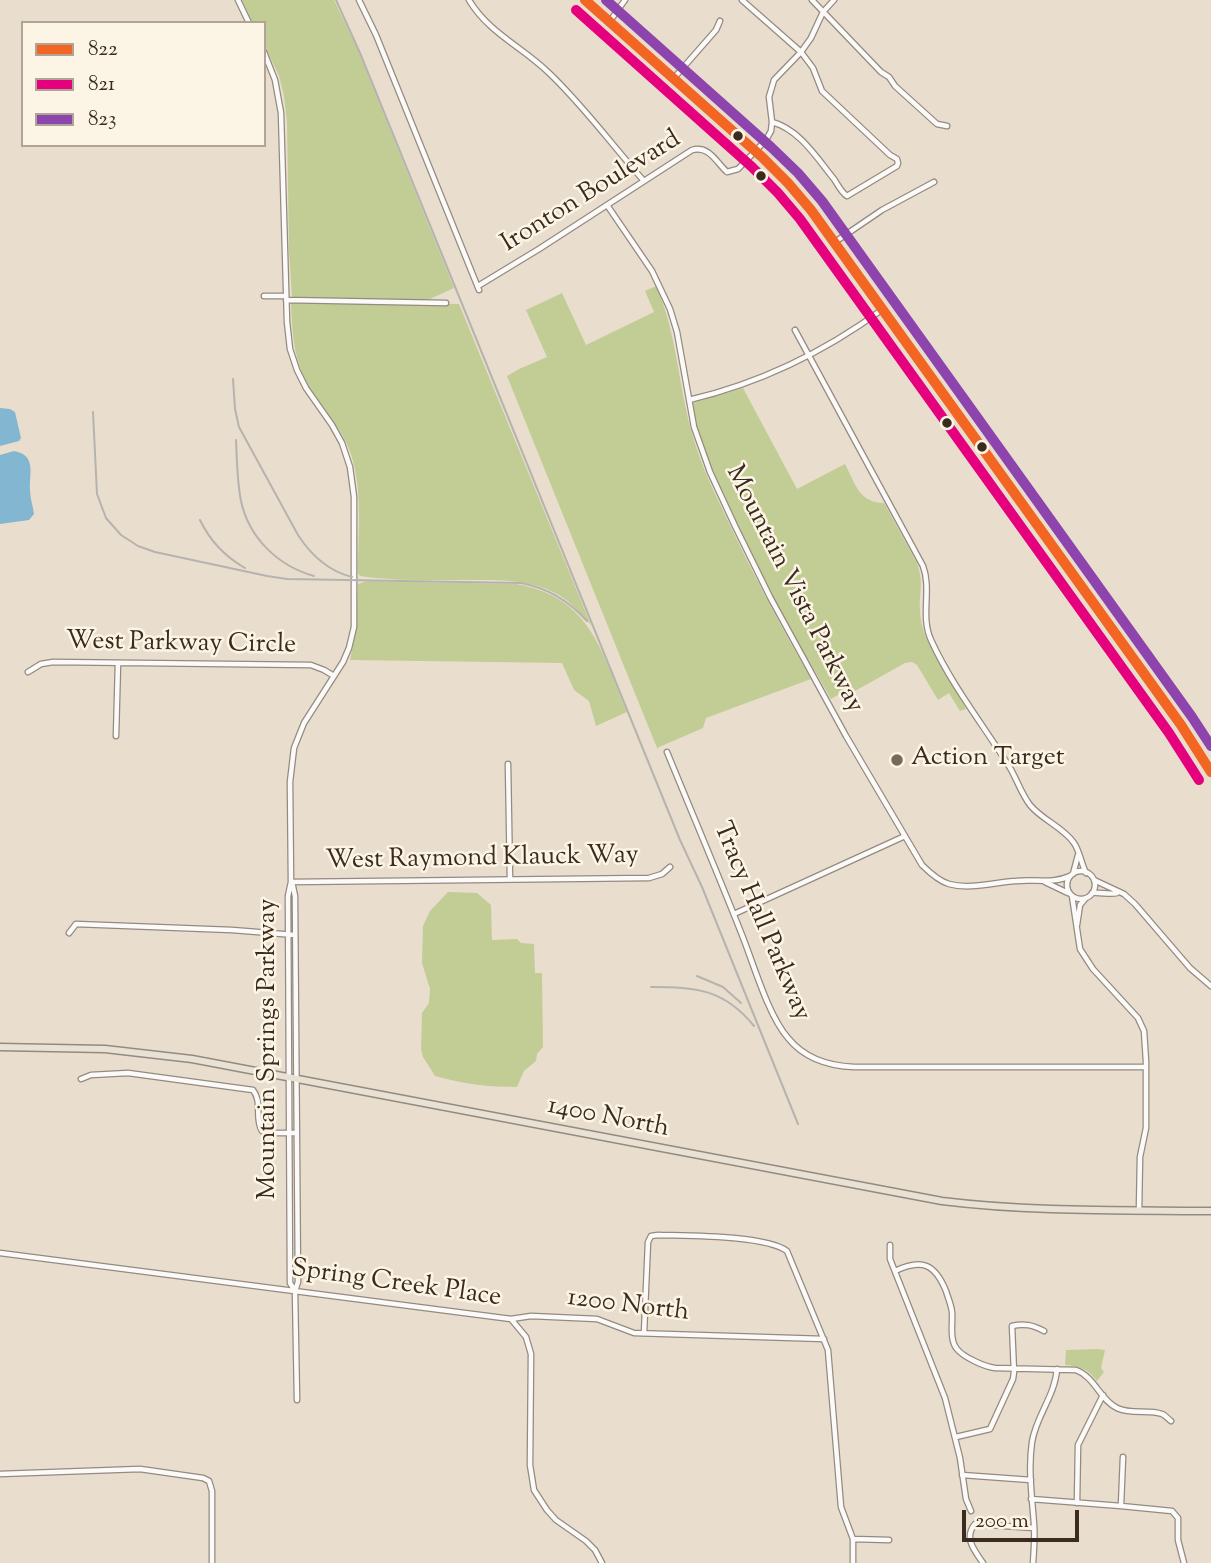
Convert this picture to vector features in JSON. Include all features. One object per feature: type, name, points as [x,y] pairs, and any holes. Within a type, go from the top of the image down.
[{"type":"main road","points":[[585,0],[756,151],[800,196],[1181,725],[1211,772]]},
{"type":"main road","name":"1400 North","points":[[0,1048],[138,1052],[192,1059],[918,1197],[1048,1210],[1211,1211]]},
{"type":"street","points":[[238,0],[248,21]]},
{"type":"street","name":"Ironton Boulevard","points":[[359,0],[376,35],[479,288],[692,150],[706,149],[727,172],[738,169],[756,151]]},
{"type":"street","points":[[469,0],[493,29],[558,82],[645,181]]},
{"type":"street","points":[[610,21],[625,0]]},
{"type":"street","points":[[742,0],[801,52],[822,91],[890,156],[897,159],[897,166],[848,196],[845,195],[810,149],[788,129],[772,122]]},
{"type":"street","points":[[812,0],[895,86],[937,124],[947,126]]},
{"type":"street","points":[[756,151],[771,131],[769,101],[772,84],[777,75],[801,52],[823,12],[834,0]]},
{"type":"street","points":[[674,78],[716,30],[720,21]]},
{"type":"street","points":[[266,57],[275,80],[281,113],[286,298],[288,332],[294,363],[306,388],[339,437],[352,476],[354,497],[355,612],[352,638],[343,662],[304,723],[293,754],[290,782],[291,882]]},
{"type":"street","points":[[835,242],[882,210],[934,182]]},
{"type":"street","name":"Mountain Vista Parkway","points":[[607,205],[652,269],[662,289],[677,332],[694,427],[710,472],[735,526],[770,597],[846,736],[922,865],[935,877],[949,884],[964,886],[1020,880],[1044,882],[1072,875]]},
{"type":"street","points":[[264,296],[446,303]]},
{"type":"street","points":[[689,400],[756,380],[809,356],[838,341],[883,309]]},
{"type":"street","points":[[795,330],[923,566],[927,581],[925,615],[931,641],[1029,804],[1071,839],[1086,873],[1094,880],[1124,894],[1190,968],[1211,986]]},
{"type":"street","points":[[116,736],[118,663]]},
{"type":"street","name":"West Parkway Circle","points":[[28,672],[41,664],[311,665],[334,676]]},
{"type":"street","name":"Tracy Hall Parkway","points":[[667,752],[775,1020],[789,1039],[815,1059],[833,1066],[854,1067],[1146,1067]]},
{"type":"street","points":[[508,764],[510,879]]},
{"type":"street","points":[[734,914],[905,836]]},
{"type":"street","points":[[1078,854],[1072,875],[1066,884],[1080,949],[1101,978],[1138,1018],[1146,1039],[1146,1128],[1140,1157],[1139,1210]]},
{"type":"street","name":"West Raymond Klauck Way","points":[[291,882],[649,878],[662,874],[670,867]]},
{"type":"street","points":[[1072,875],[1078,872],[1086,873]]},
{"type":"street","points":[[1077,926],[1080,905],[1092,893],[1094,880]]},
{"type":"street","name":"Mountain Springs Parkway","points":[[291,882],[288,896],[288,934],[297,1133],[297,1400]]},
{"type":"street","name":"Mountain Springs Parkway","points":[[291,882],[295,892],[295,935],[293,1078],[289,1133],[290,1283],[295,1291]]},
{"type":"street","name":"Mountain Vista Parkway","points":[[1044,882],[1070,895]]},
{"type":"street","points":[[1092,893],[1118,892]]},
{"type":"street","points":[[1070,895],[1085,899]]},
{"type":"street","points":[[68,933],[76,924],[295,935]]},
{"type":"street","points":[[81,1079],[91,1075],[128,1073],[253,1090],[259,1097],[259,1126],[262,1131],[297,1133]]},
{"type":"street","points":[[644,1333],[648,1242],[651,1236],[738,1239],[784,1249],[791,1258],[828,1350],[841,1507],[853,1539],[853,1563]]},
{"type":"street","points":[[890,1245],[890,1259],[942,1390],[956,1437],[966,1499],[971,1511]]},
{"type":"street","name":"Spring Creek Place","points":[[0,1252],[482,1314],[511,1320],[526,1337],[531,1354],[530,1465],[534,1490],[556,1520],[586,1541],[602,1563]]},
{"type":"street","points":[[895,1271],[910,1266],[928,1266],[941,1278],[950,1301],[956,1349],[983,1365],[995,1368],[1076,1370],[1085,1374],[1117,1408],[1129,1412],[1161,1413],[1171,1421]]},
{"type":"street","name":"1200 North","points":[[511,1320],[531,1316],[597,1319],[634,1333],[824,1339]]},
{"type":"street","points":[[956,1437],[990,1429],[1013,1379],[1012,1326],[1032,1325],[1044,1331]]},
{"type":"street","points":[[1034,1563],[1031,1455],[1034,1432],[1053,1390],[1057,1369]]},
{"type":"street","points":[[1077,1503],[1078,1445],[1103,1395]]},
{"type":"street","points":[[1121,1506],[1123,1457]]},
{"type":"street","points":[[0,1474],[140,1469],[207,1480],[212,1491],[212,1563]]},
{"type":"street","points":[[962,1475],[1031,1480]]},
{"type":"street","points":[[1031,1499],[1168,1510],[1175,1513],[1179,1521],[1178,1540],[1184,1563]]},
{"type":"street","points":[[983,1563],[970,1542],[973,1526],[978,1524],[1034,1528]]},
{"type":"street","points":[[853,1539],[889,1540]]},
{"type":"green space","points":[[242,0],[334,0],[357,48],[454,288],[430,299],[413,301],[292,297],[284,96],[279,76],[266,48],[266,21],[252,21]]},
{"type":"green space","points":[[656,286],[669,324],[689,421],[701,461],[747,560],[811,679],[706,718],[703,728],[657,748],[507,376],[547,357],[526,310],[562,293],[586,345],[654,312],[645,291]]},
{"type":"green space","points":[[291,302],[459,304],[591,625],[559,595],[536,585],[500,580],[360,576],[355,468],[342,434],[306,381],[298,362]]},
{"type":"green space","points":[[743,388],[797,489],[845,464],[863,496],[884,503],[917,563],[921,582],[921,617],[926,638],[966,709],[960,711],[949,693],[938,700],[917,665],[912,662],[905,663],[855,691],[852,687],[831,699],[761,575],[709,462],[695,424],[693,403]]},
{"type":"green space","points":[[367,581],[516,584],[541,591],[561,601],[577,614],[590,630],[627,712],[596,726],[589,701],[574,690],[562,663],[350,660],[356,632],[358,584]]},
{"type":"green space","points":[[448,892],[477,893],[491,905],[492,940],[517,939],[521,943],[534,944],[535,973],[542,973],[543,1047],[537,1054],[536,1061],[524,1071],[517,1087],[476,1084],[435,1076],[423,1057],[422,1013],[429,1003],[430,989],[422,963],[423,926],[430,911]]},
{"type":"green space","points":[[1066,1350],[1105,1350],[1101,1368],[1104,1372],[1097,1381],[1083,1369],[1065,1365]]},
{"type":"water","points":[[0,408],[15,412],[21,438],[19,441],[0,446]]},
{"type":"water","points":[[14,451],[21,453],[29,461],[34,514],[29,520],[0,524],[0,455]]},
{"type":"railway","points":[[336,0],[798,1124]]},
{"type":"railway","points":[[233,379],[239,427],[298,535],[321,561],[335,571],[352,577]]},
{"type":"railway","points":[[93,412],[97,494],[106,518],[121,535],[138,546],[155,552],[287,579],[521,583],[557,596],[587,621]]},
{"type":"railway","points":[[236,440],[241,501],[251,527],[277,558],[314,576]]},
{"type":"railway","points":[[200,520],[218,547],[245,568]]},
{"type":"railway","points":[[697,976],[723,987],[741,1003]]},
{"type":"railway","points":[[651,987],[682,988],[720,997],[732,1004],[754,1026]]},
{"type":"transit line","name":"822","points":[[585,0],[762,157],[811,210],[1181,725],[1211,772]]},
{"type":"transit line","name":"823","points":[[606,0],[771,147],[822,201],[1211,746]]},
{"type":"transit line","name":"821","points":[[576,10],[752,167],[800,219],[1169,733],[1199,780]]},
{"type":"place","name":"Action Target","points":[[897,760]]}]
